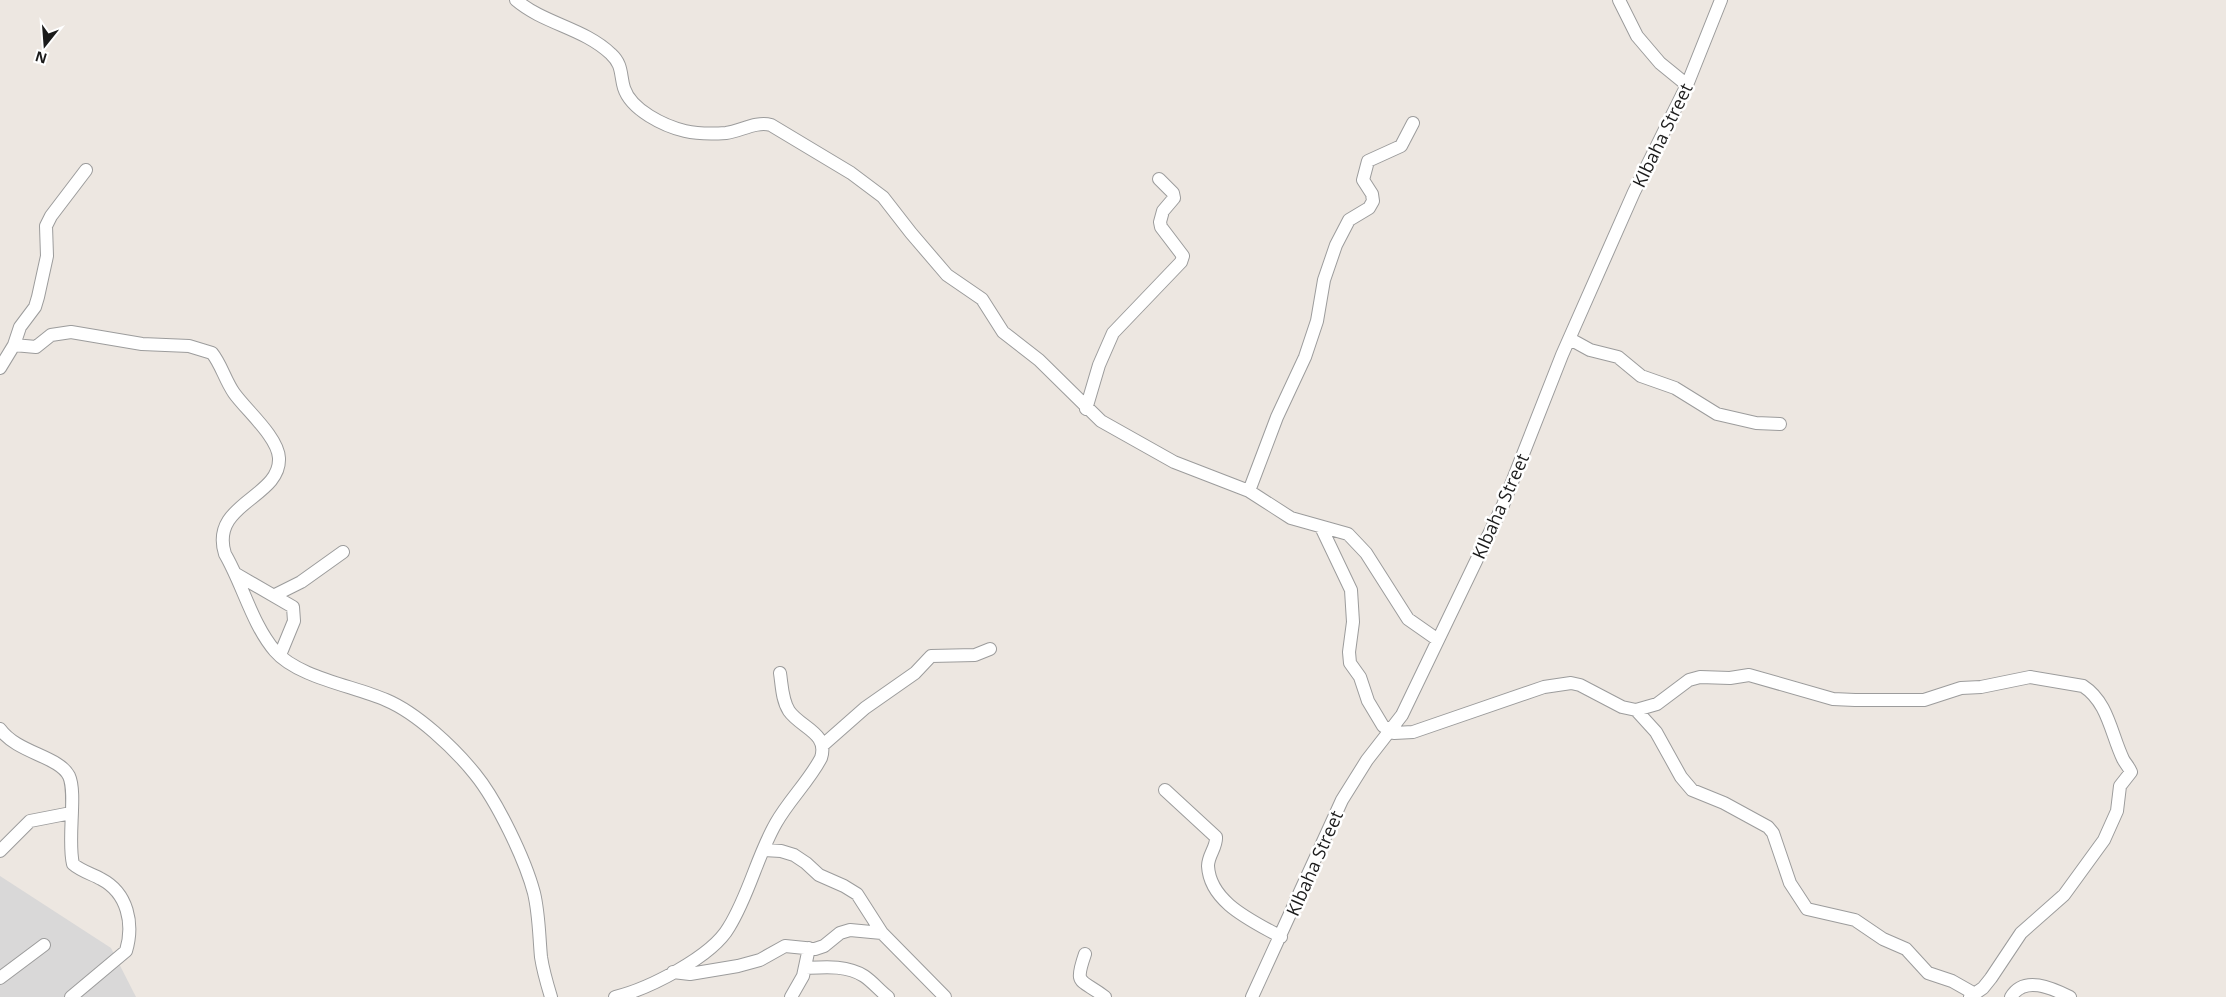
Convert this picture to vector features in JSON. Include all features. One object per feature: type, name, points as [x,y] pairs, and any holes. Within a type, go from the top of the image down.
[{"type":"street","points":[[516,0],[534,14],[594,41],[611,54],[620,65],[628,97],[641,110],[657,120],[683,131],[706,134],[726,132],[760,124],[771,125],[870,187],[882,197],[948,275],[982,299],[1003,332],[1039,360],[1086,409],[1101,421],[1151,450],[1195,471],[1250,491],[1291,518],[1342,532],[1353,538],[1375,567],[1408,619],[1438,640]]},
{"type":"street","points":[[1619,0],[1637,36],[1660,63],[1687,85]]},
{"type":"street","name":"KIbaha Street","points":[[1252,997],[1342,800],[1367,760],[1390,731],[1412,696],[1502,505],[1570,339],[1634,192],[1687,85],[1721,0]]},
{"type":"street","points":[[1250,491],[1277,417],[1305,357],[1318,321],[1324,280],[1336,245],[1349,220],[1369,208],[1373,201],[1372,194],[1363,180],[1368,161],[1401,146],[1413,123]]},
{"type":"street","points":[[0,368],[14,345],[20,327],[35,307],[47,256],[46,226],[51,216],[86,170]]},
{"type":"street","points":[[1086,409],[1099,365],[1113,333],[1181,262],[1183,256],[1161,228],[1160,217],[1174,198],[1174,193],[1159,179]]},
{"type":"street","points":[[14,345],[30,348],[36,347],[51,335],[71,332],[142,344],[189,346],[212,353],[233,392],[276,445],[279,456],[278,465],[269,482],[231,516],[223,533],[223,545],[226,554],[260,626],[280,655],[302,670],[388,700],[437,735],[476,775],[522,858],[534,893],[540,927],[542,957],[551,997]]},
{"type":"street","points":[[1570,339],[1590,350],[1618,357],[1641,376],[1675,388],[1717,414],[1747,421],[1780,424]]},
{"type":"street","points":[[1321,527],[1351,590],[1353,622],[1349,660],[1360,677],[1375,715],[1383,726],[1399,734],[1413,732],[1544,686],[1559,684],[1580,685],[1622,707],[1636,710],[1657,704],[1689,680],[1705,677],[1730,678],[1748,675],[1826,697],[1854,700],[1924,700],[1962,688],[1980,687],[2030,677],[2083,686],[2089,690],[2103,709],[2123,760],[2131,772],[2120,786],[2115,819],[2104,840],[2064,895],[2020,933],[1991,978],[1973,995],[1952,981],[1928,972],[1906,949],[1882,939],[1855,920],[1807,909],[1790,883],[1773,833],[1754,819],[1687,786],[1656,732],[1636,710]]},
{"type":"street","points":[[275,595],[301,582],[343,552]]},
{"type":"street","points":[[236,574],[293,607],[294,612],[289,635],[280,655]]},
{"type":"street","points":[[823,745],[872,702],[915,673],[931,656],[976,654],[990,649]]},
{"type":"street","points":[[614,997],[626,994],[673,972],[719,941],[737,912],[775,825],[787,805],[817,767],[823,752],[823,745],[815,733],[789,710],[784,699],[780,673]]},
{"type":"street","points":[[0,729],[14,744],[63,767],[69,776],[72,786],[70,840],[74,865],[109,883],[123,898],[128,911],[126,952],[71,997]]},
{"type":"street","points":[[1165,790],[1216,837],[1208,864],[1210,877],[1219,895],[1242,914],[1281,937]]},
{"type":"street","points":[[0,851],[30,821],[71,813]]},
{"type":"street","points":[[764,850],[781,851],[794,855],[806,863],[819,876],[851,890],[865,904],[882,933],[945,997]]},
{"type":"street","points":[[673,972],[696,974],[751,963],[785,946],[809,948],[824,946],[840,933],[850,930],[882,933]]},
{"type":"street","points":[[0,978],[44,945]]},
{"type":"street","points":[[791,997],[799,985],[806,968],[809,948]]},
{"type":"street","points":[[1085,954],[1078,974],[1080,979],[1105,997]]},
{"type":"street","points":[[806,968],[838,968],[856,972],[865,977],[888,997]]},
{"type":"street","points":[[2011,997],[2021,986],[2030,984],[2059,991],[2070,997]]},
{"type":"shaded area","points":[[0,876],[111,948],[136,997],[0,997]]}]
